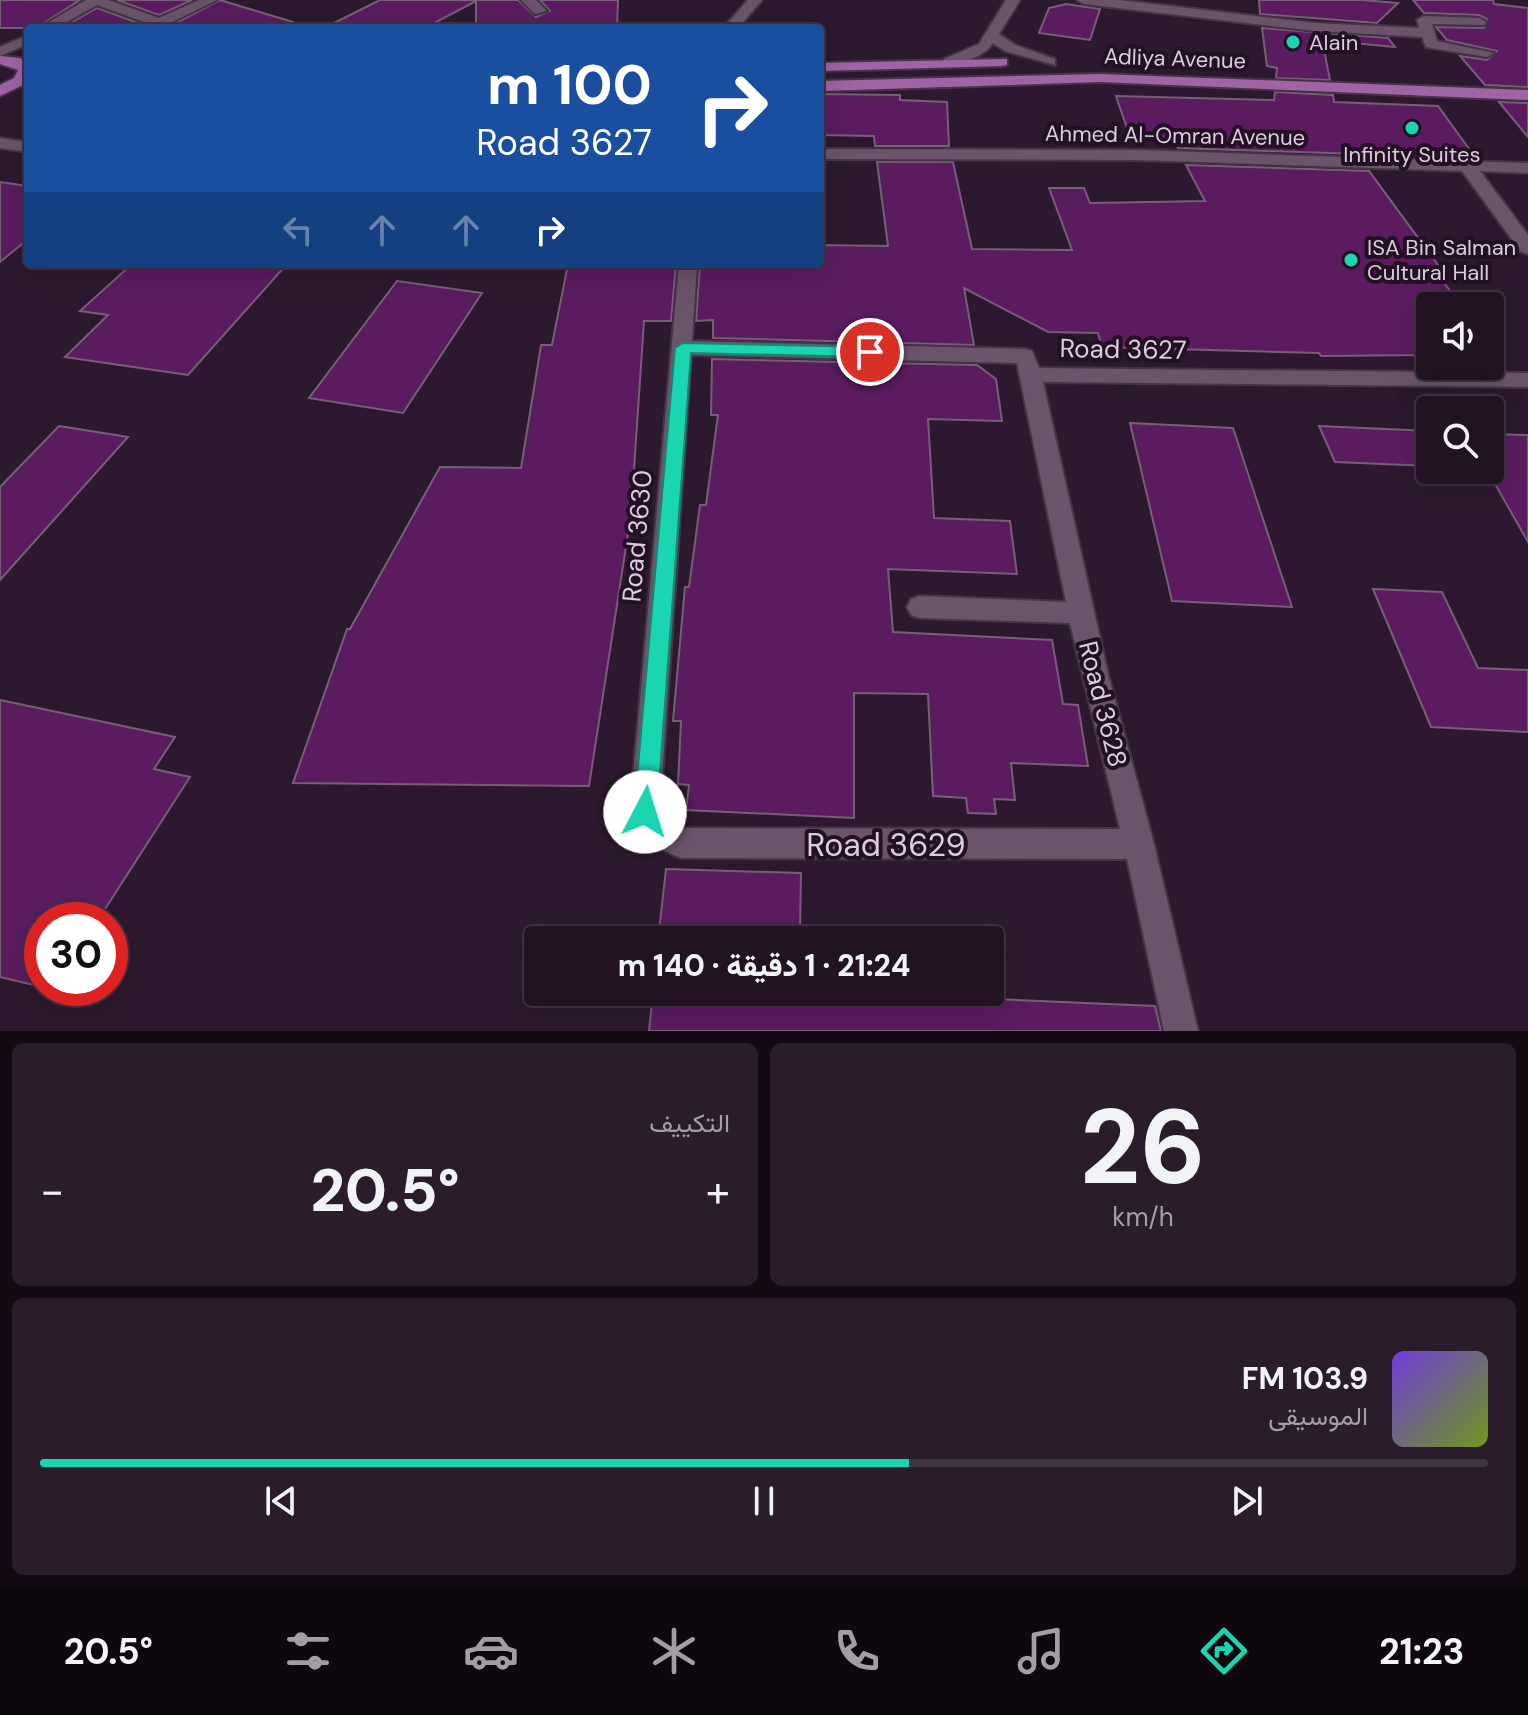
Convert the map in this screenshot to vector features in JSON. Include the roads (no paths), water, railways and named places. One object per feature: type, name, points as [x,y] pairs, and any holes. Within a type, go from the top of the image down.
[{"type":"main road","points":[[0,60],[24,65]]},
{"type":"main road","name":"Adliya Avenue","points":[[824,67],[1050,62],[1528,80]]},
{"type":"main road","points":[[0,93],[20,81],[24,70]]},
{"type":"main road","name":"Adliya Avenue","points":[[824,86],[1100,78],[1528,95]]},
{"type":"main road","points":[[0,93],[24,96]]},
{"type":"street","points":[[159,23],[210,0]]},
{"type":"street","points":[[528,0],[540,11]]},
{"type":"street","points":[[734,24],[755,0]]},
{"type":"street","points":[[949,62],[978,51],[992,36],[1013,0]]},
{"type":"street","points":[[1084,0],[1315,27],[1427,33]]},
{"type":"street","points":[[66,24],[94,1]]},
{"type":"street","points":[[53,24],[94,1],[162,24]]},
{"type":"street","points":[[1479,22],[1460,16],[1425,19],[1427,33],[1435,46],[1487,53]]},
{"type":"street","points":[[992,36],[1010,48],[1050,62]]},
{"type":"street","points":[[0,52],[24,41]]},
{"type":"street","points":[[0,143],[24,146]]},
{"type":"street","name":"Ahmed Al-Omran Avenue","points":[[824,154],[1107,154],[1528,168]]},
{"type":"street","points":[[1467,166],[1528,248]]},
{"type":"street","name":"Road 3630","points":[[645,812],[688,268]]},
{"type":"street","name":"Road 3627","points":[[683,348],[1025,356],[1031,375],[1528,380]]},
{"type":"street","name":"Road 3628","points":[[1031,375],[1081,613],[1139,844],[1181,1031]]},
{"type":"street","points":[[920,607],[1081,613]]},
{"type":"street","name":"Road 3629","points":[[645,812],[660,833],[681,843],[1139,844]]},
{"type":"place","name":"Alain","points":[[1293,42]]},
{"type":"place","name":"Infinity Suites","points":[[1412,128]]},
{"type":"place","name":"ISA Bin Salman Cultural Hall","points":[[1351,260]]}]
